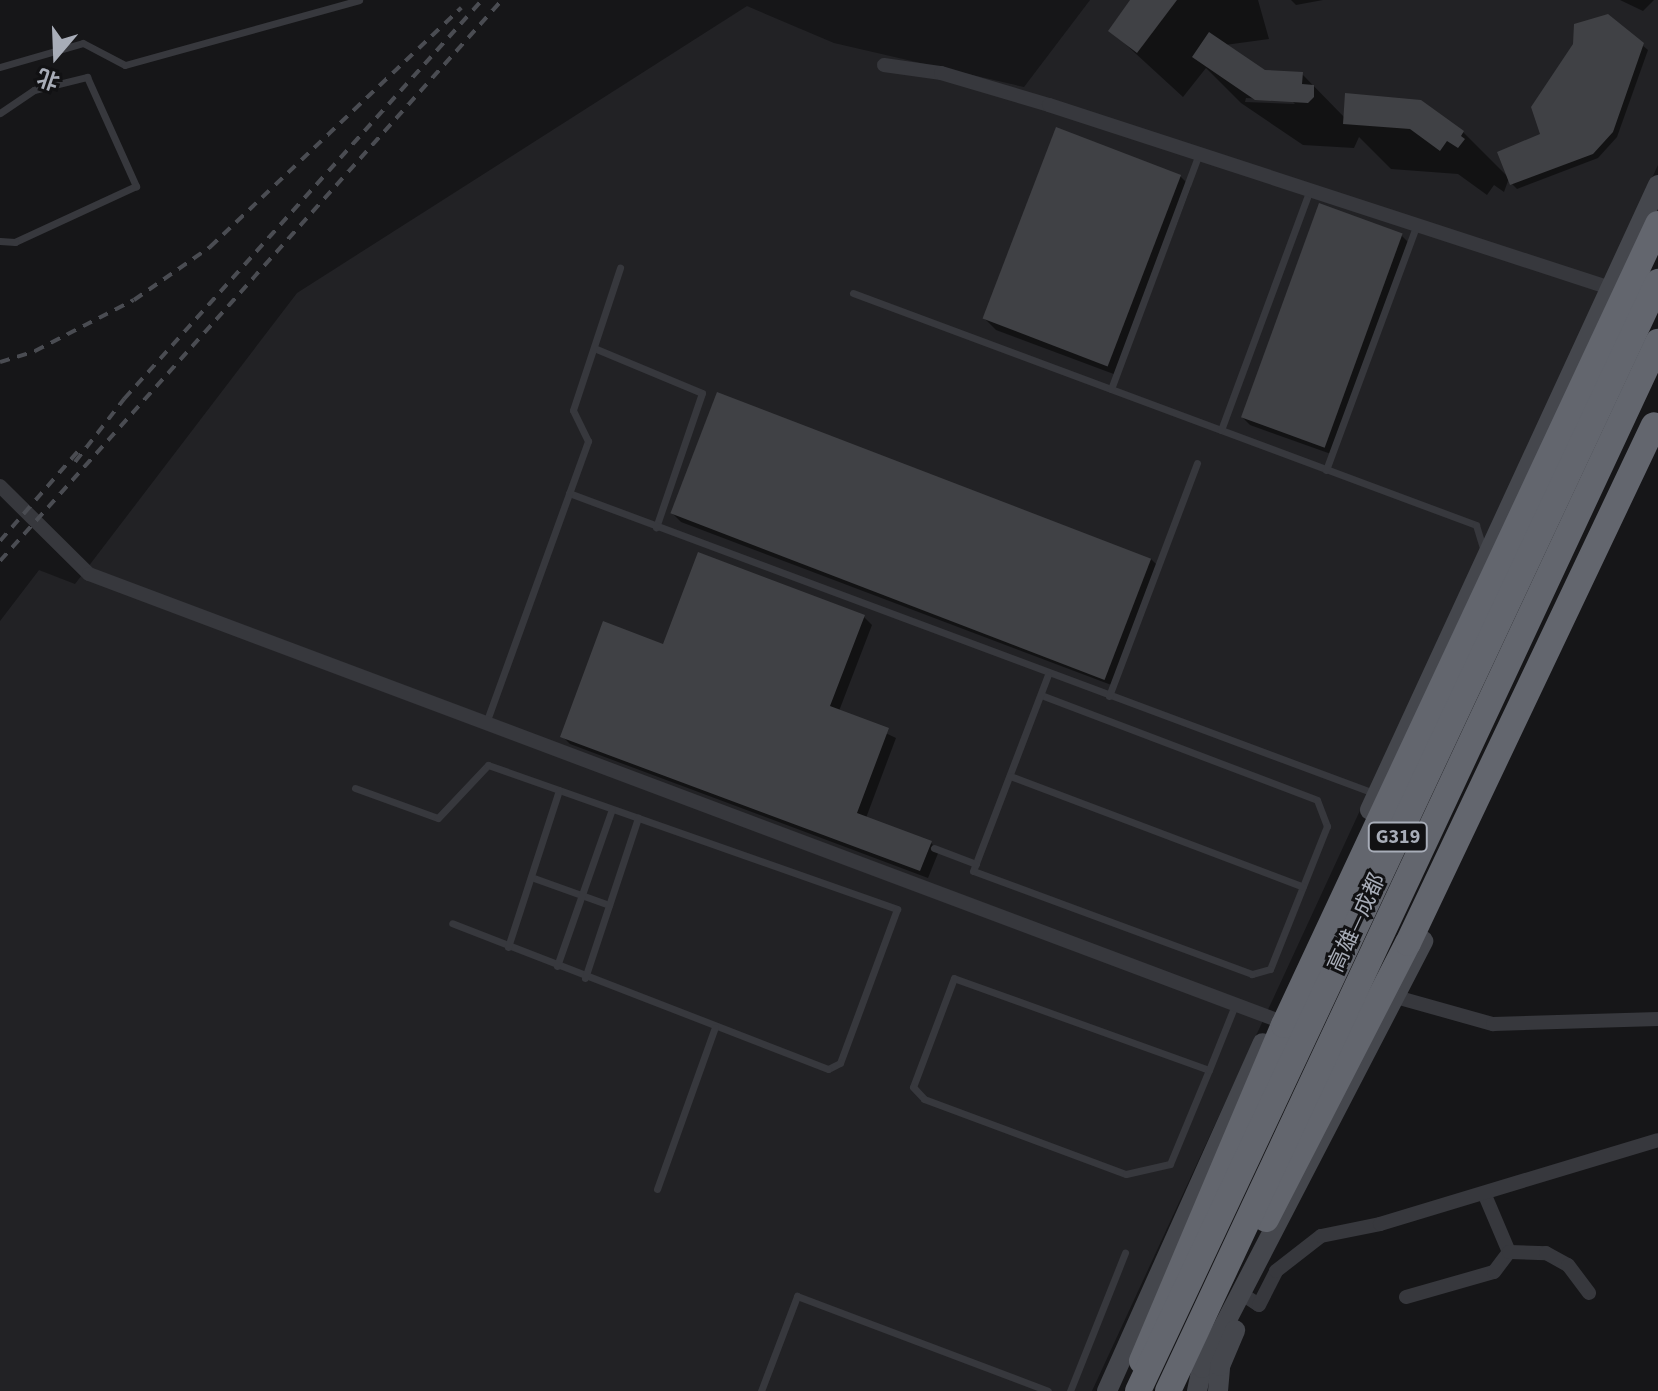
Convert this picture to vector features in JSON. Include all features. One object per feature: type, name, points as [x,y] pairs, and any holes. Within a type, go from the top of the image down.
[{"type":"highway","points":[[1131,1391],[1159,1310],[1278,1040],[1410,764],[1603,336],[1658,224]]},
{"type":"highway","name":"高雄—成都","points":[[1138,1391],[1658,282]]},
{"type":"highway","name":"高雄—成都","points":[[1168,1391],[1658,342]]},
{"type":"highway","points":[[1201,1324],[1288,1181],[1408,943],[1552,631],[1657,428]]},
{"type":"main road","points":[[1107,1391],[1607,287],[1658,185]]},
{"type":"main road","points":[[1146,1391],[1172,1307],[1658,263]]},
{"type":"main road","points":[[1197,1391],[1202,1368],[1396,997],[1657,428]]},
{"type":"main road","points":[[1218,1391],[1220,1366],[1239,1319],[1242,1294]]},
{"type":"street","points":[[884,65],[941,73],[1418,223],[1607,287]]},
{"type":"street","points":[[3,491],[89,574],[1274,1019]]},
{"type":"street","points":[[1396,997],[1493,1024],[1658,1019]]},
{"type":"street","points":[[1242,1294],[1259,1305],[1276,1271],[1321,1236],[1484,1193],[1658,1140]]},
{"type":"street","points":[[1484,1193],[1509,1252]]},
{"type":"street","points":[[1509,1252],[1546,1253],[1568,1265],[1589,1293]]},
{"type":"street","points":[[1406,1297],[1494,1272],[1509,1252]]},
{"type":"lane","points":[[0,67],[83,43],[125,65],[359,0]]},
{"type":"lane","points":[[0,113],[34,90],[87,77],[136,186],[15,242],[0,241]]},
{"type":"lane","points":[[1111,389],[1199,154]]},
{"type":"lane","points":[[1221,430],[1310,189]]},
{"type":"lane","points":[[1326,470],[1418,223]]},
{"type":"lane","points":[[486,723],[588,441],[573,410],[620,268]]},
{"type":"lane","points":[[853,293],[1476,525],[1485,555]]},
{"type":"lane","points":[[594,348],[702,393],[656,527]]},
{"type":"lane","points":[[1109,696],[1197,463]]},
{"type":"lane","points":[[569,493],[1048,675],[1377,795]]},
{"type":"lane","points":[[1041,695],[1317,800],[1327,826],[1270,969],[1252,974],[973,871],[1048,675]]},
{"type":"lane","points":[[355,788],[438,818],[488,765],[897,909],[840,1063],[828,1069],[585,978],[452,923]]},
{"type":"lane","points":[[1010,776],[1303,887]]},
{"type":"lane","points":[[508,947],[559,790]]},
{"type":"lane","points":[[557,966],[612,809]]},
{"type":"lane","points":[[585,978],[638,818]]},
{"type":"lane","points":[[934,848],[976,864]]},
{"type":"lane","points":[[531,877],[609,905]]},
{"type":"lane","points":[[1209,1070],[954,978],[913,1087],[924,1099],[1126,1174],[1170,1164],[1209,1070],[1235,1005]]},
{"type":"lane","points":[[657,1189],[715,1027]]},
{"type":"lane","points":[[1070,1391],[1125,1253]]},
{"type":"lane","points":[[761,1391],[797,1296],[1048,1391]]},
{"type":"shaded area","points":[[1090,0],[1658,0],[1658,165],[1092,1391],[0,1391],[0,621],[39,570],[75,584],[297,293],[747,6],[834,43],[1024,87]]},
{"type":"building","points":[[1130,0],[1177,0],[1137,53],[1108,31]]},
{"type":"building","points":[[1608,14],[1644,43],[1613,132],[1593,154],[1510,185],[1497,152],[1540,134],[1531,107],[1573,44],[1574,24]]},
{"type":"building","points":[[1209,32],[1265,70],[1303,72],[1302,84],[1314,85],[1314,97],[1308,103],[1255,100],[1192,57]]},
{"type":"building","points":[[1345,93],[1421,100],[1464,131],[1461,136],[1465,139],[1458,148],[1447,141],[1440,151],[1410,129],[1343,124]]},
{"type":"building","points":[[1056,127],[1181,175],[1108,366],[983,318]]},
{"type":"building","points":[[1319,203],[1403,233],[1325,448],[1241,417]]},
{"type":"building","points":[[717,392],[1151,559],[1105,680],[670,513]]},
{"type":"building","points":[[698,552],[865,615],[830,706],[889,728],[857,813],[932,841],[920,871],[560,737],[603,621],[663,644]]},
{"type":"railway","points":[[75,462],[124,399],[482,0]]},
{"type":"railway","points":[[0,561],[502,0]]},
{"type":"railway","points":[[0,362],[35,351],[134,300],[210,247],[461,8]]},
{"type":"railway","points":[[0,541],[79,450]]}]
